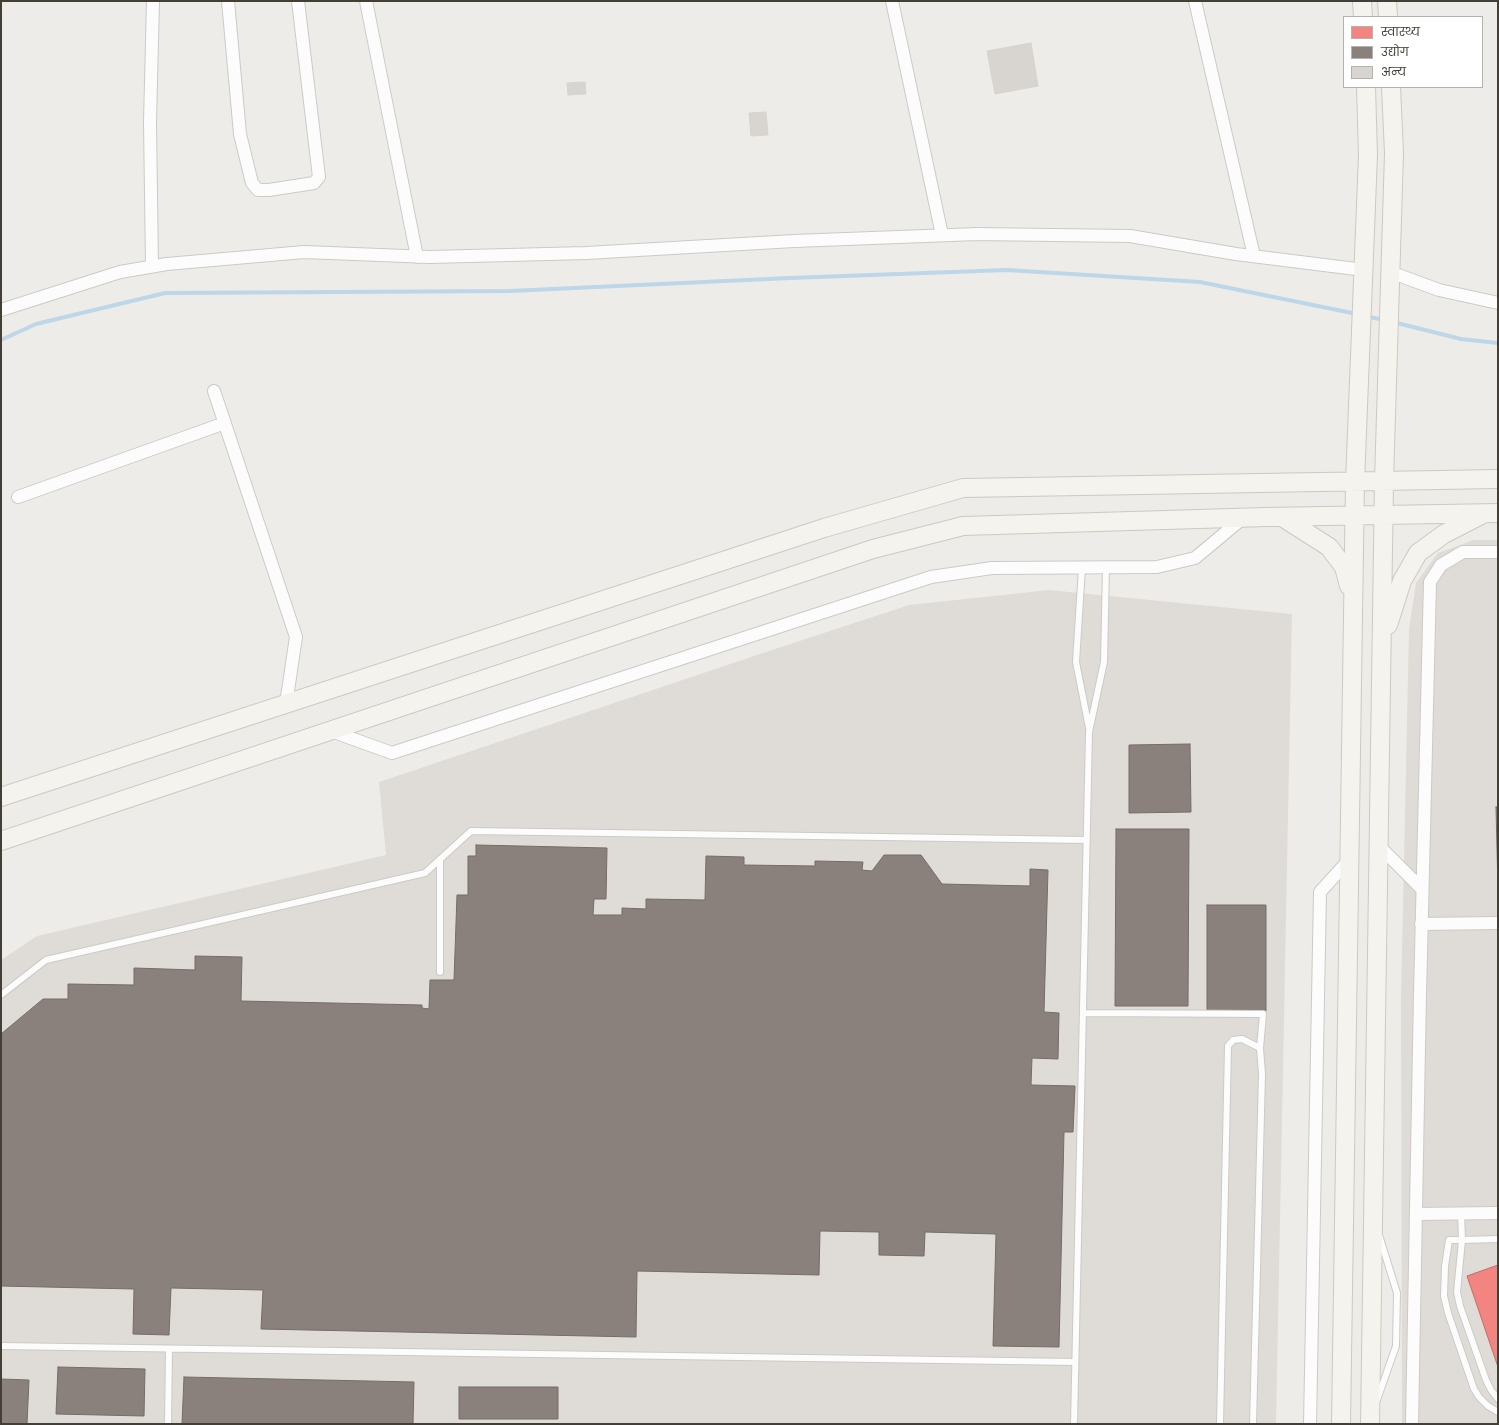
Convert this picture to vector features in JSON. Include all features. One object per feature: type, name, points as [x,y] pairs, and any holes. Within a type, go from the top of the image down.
[{"type":"main road","points":[[1362,1],[1363,16]]},
{"type":"main road","points":[[1387,1],[1388,16]]},
{"type":"main road","points":[[1341,1424],[1355,482],[1368,155],[1366,88]]},
{"type":"main road","points":[[1370,1422],[1384,481],[1394,153],[1391,88]]},
{"type":"main road","points":[[1,797],[816,531],[963,488],[1498,479]]},
{"type":"main road","points":[[1,841],[873,549],[963,526],[1282,516],[1492,513]]},
{"type":"main road","points":[[1382,644],[1402,581],[1418,553],[1444,534],[1492,513]]},
{"type":"main road","points":[[1282,516],[1329,547],[1344,567],[1353,604]]},
{"type":"street","points":[[152,266],[150,122],[153,1]]},
{"type":"street","points":[[228,1],[240,134],[252,183],[258,190],[269,190],[314,183],[319,177],[298,1]]},
{"type":"street","points":[[366,1],[417,257]]},
{"type":"street","points":[[892,1],[942,235]]},
{"type":"street","points":[[1195,1],[1254,256]]},
{"type":"street","points":[[1,310],[120,272],[167,264],[304,252],[417,257],[586,253],[794,241],[977,234],[1130,236],[1254,256],[1363,279]]},
{"type":"street","points":[[1390,272],[1440,290],[1498,303]]},
{"type":"street","points":[[214,390],[296,637],[286,704]]},
{"type":"street","points":[[18,497],[225,423]]},
{"type":"street","points":[[331,731],[392,753],[931,577],[992,568],[1157,567],[1194,558],[1244,518]]},
{"type":"street","points":[[1412,1424],[1422,889],[1430,582],[1441,565],[1463,552],[1498,552]]},
{"type":"street","points":[[1379,846],[1422,889]]},
{"type":"street","points":[[1310,1424],[1320,892],[1349,860]]},
{"type":"street","points":[[1422,924],[1498,922]]},
{"type":"street","points":[[1416,1214],[1498,1212]]},
{"type":"lane","points":[[1082,568],[1076,662],[1089,732]]},
{"type":"lane","points":[[1074,1424],[1089,732],[1104,662],[1106,568]]},
{"type":"lane","points":[[1,994],[46,960],[425,873],[470,831],[1087,840]]},
{"type":"lane","points":[[440,859],[440,972]]},
{"type":"lane","points":[[1083,1013],[1263,1014],[1260,1048],[1262,1074],[1253,1424]]},
{"type":"lane","points":[[1220,1424],[1228,1046],[1233,1040],[1242,1039],[1260,1048]]},
{"type":"lane","points":[[1461,1213],[1462,1240],[1457,1292],[1460,1306],[1486,1380],[1498,1399]]},
{"type":"lane","points":[[1370,1422],[1396,1346],[1397,1293],[1373,1214]]},
{"type":"lane","points":[[1498,1239],[1449,1240],[1444,1296],[1448,1313],[1474,1389],[1479,1397],[1488,1406],[1498,1412]]},
{"type":"lane","points":[[1,1346],[1075,1362]]},
{"type":"lane","points":[[168,1424],[169,1349]]},
{"type":"shaded area","points":[[1474,540],[1498,540],[1498,1424],[1402,1424],[1401,996],[1409,629],[1416,583],[1438,553]]},
{"type":"shaded area","points":[[1049,590],[1292,614],[1276,1424],[1,1424],[1,960],[37,936],[386,855],[379,782],[909,605]]},
{"type":"shaded area","points":[[41,1416],[151,1420],[151,1424],[41,1424]]},
{"type":"building: स्वास्थ्य","points":[[1498,1265],[1498,1367],[1467,1276]]},
{"type":"building: उद्योग","points":[[1190,744],[1191,812],[1129,813],[1129,745]]},
{"type":"building: उद्योग","points":[[1496,807],[1498,807],[1498,889]]},
{"type":"building: उद्योग","points":[[1116,829],[1189,829],[1188,1006],[1115,1006]]},
{"type":"building: उद्योग","points":[[476,845],[607,848],[606,899],[594,899],[593,915],[622,915],[622,908],[646,909],[646,899],[705,900],[706,856],[744,857],[744,865],[815,866],[815,861],[863,862],[862,870],[872,871],[884,855],[921,855],[942,884],[1030,886],[1030,869],[1048,870],[1044,1012],[1059,1013],[1058,1059],[1032,1058],[1031,1085],[1075,1086],[1073,1132],[1064,1132],[1059,1347],[993,1346],[996,1234],[925,1232],[924,1256],[879,1255],[879,1232],[820,1231],[819,1275],[637,1271],[636,1337],[261,1329],[263,1290],[171,1288],[169,1335],[133,1334],[134,1289],[1,1286],[1,1034],[43,999],[68,999],[68,984],[134,985],[134,968],[195,970],[195,956],[242,957],[241,1001],[422,1005],[422,1008],[429,1009],[430,980],[454,980],[457,895],[468,895],[468,856],[476,856]]},
{"type":"building: उद्योग","points":[[1207,905],[1266,905],[1266,1011],[1207,1011]]},
{"type":"building: उद्योग","points":[[58,1367],[145,1369],[144,1416],[56,1414]]},
{"type":"building: उद्योग","points":[[184,1377],[414,1382],[413,1424],[182,1424]]},
{"type":"building: उद्योग","points":[[1,1379],[29,1380],[27,1424],[1,1424]]},
{"type":"building: उद्योग","points":[[459,1387],[558,1387],[558,1419],[459,1419]]},
{"type":"building: अन्य","points":[[1031,43],[1038,86],[995,94],[987,51]]},
{"type":"building: अन्य","points":[[585,82],[586,94],[568,95],[567,83]]},
{"type":"building: अन्य","points":[[766,112],[768,135],[751,136],[749,113]]},
{"type":"waterway","points":[[1,340],[36,324],[165,293],[510,291],[1007,270],[1200,282],[1357,314]]},
{"type":"waterway","points":[[1365,316],[1384,320]]},
{"type":"waterway","points":[[1393,322],[1461,339],[1498,343]]}]
